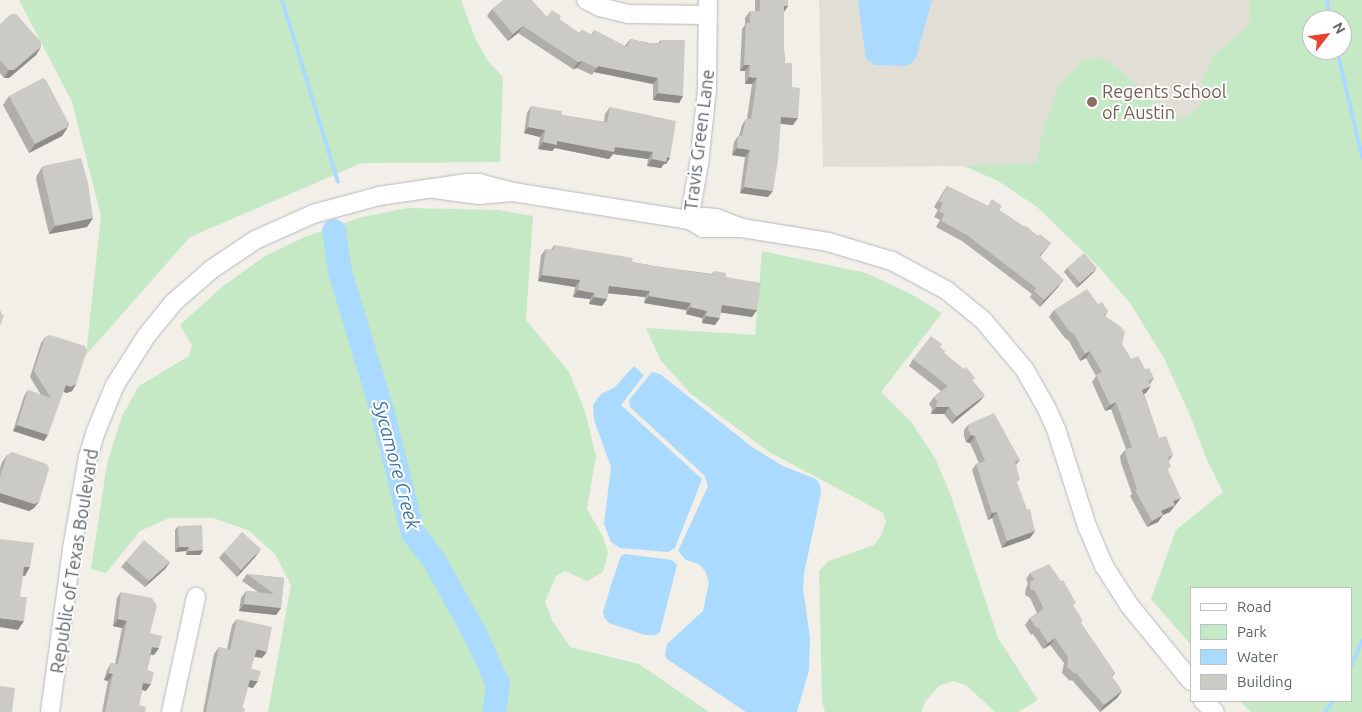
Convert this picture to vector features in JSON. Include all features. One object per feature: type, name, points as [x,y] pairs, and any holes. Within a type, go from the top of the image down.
[{"type":"street","points":[[586,0],[629,14],[708,7]]},
{"type":"street","name":"Travis Green Lane","points":[[689,220],[704,121],[708,7]]},
{"type":"street","name":"Republic of Texas Boulevard","points":[[50,712],[74,540],[88,457],[96,431],[115,385],[147,334],[174,302],[198,280],[242,248],[274,231],[313,214],[354,201],[434,189],[479,195],[513,192],[689,220],[703,228],[742,228],[828,242],[892,261],[946,290],[983,320],[1025,370],[1056,429],[1087,526],[1104,566],[1129,605],[1190,678]]},
{"type":"street","points":[[171,712],[196,597]]},
{"type":"street","points":[[1204,702],[1215,712]]},
{"type":"shaded area","name":"Regents School of Austin","points":[[819,0],[1362,0],[1362,154],[964,166],[823,167]]},
{"type":"green space","points":[[19,0],[461,0],[475,38],[488,61],[503,77],[500,162],[362,163],[190,237],[86,355],[101,216],[72,102]]},
{"type":"green space","points":[[1250,0],[1362,0],[1362,712],[1251,712],[1241,702],[1352,702],[1352,587],[1190,587],[1190,644],[1151,599],[1176,530],[1223,492],[1207,460],[1189,413],[1164,358],[1130,303],[1098,266],[1037,207],[998,181],[964,166],[1037,163],[1041,136],[1057,89],[1081,61],[1098,57],[1117,67],[1171,117],[1183,118],[1199,108],[1205,97],[1202,82],[1214,55],[1249,26]]},
{"type":"green space","points":[[408,208],[498,210],[533,216],[526,320],[569,372],[585,411],[596,456],[587,509],[602,535],[608,552],[603,572],[587,581],[565,571],[556,576],[545,602],[552,620],[570,647],[639,664],[709,712],[268,712],[291,585],[275,554],[248,530],[213,518],[169,518],[140,531],[106,573],[91,569],[107,464],[122,416],[139,386],[189,356],[192,346],[180,325],[223,286],[265,256],[305,237],[362,217]]},
{"type":"green space","points":[[762,251],[866,273],[911,294],[942,313],[881,392],[912,423],[935,458],[950,493],[998,638],[1038,700],[1018,712],[995,712],[966,685],[953,681],[939,686],[925,702],[921,712],[825,712],[822,701],[819,571],[829,561],[874,545],[881,536],[886,521],[882,512],[769,452],[691,394],[661,361],[646,328],[755,335]]},
{"type":"water","points":[[858,0],[932,0],[916,58],[913,62],[906,66],[875,65],[866,59]]},
{"type":"water","points":[[634,366],[644,375],[621,405],[702,479],[675,548],[668,552],[620,548],[611,542],[604,524],[611,467],[594,420],[593,405],[601,394],[614,388]]},
{"type":"water","points":[[652,372],[660,374],[752,447],[783,466],[816,479],[820,485],[821,493],[804,574],[803,588],[810,638],[809,670],[797,712],[746,712],[667,659],[665,655],[667,644],[703,611],[709,582],[705,571],[699,564],[686,560],[678,551],[708,486],[704,475],[630,407],[629,400]]},
{"type":"water","points":[[625,554],[672,560],[677,565],[660,632],[656,635],[645,635],[609,623],[604,617],[603,612],[612,582],[621,556]]},
{"type":"building","points":[[503,0],[532,0],[547,17],[552,10],[561,16],[559,19],[580,34],[582,30],[592,35],[594,30],[627,47],[630,39],[649,43],[661,43],[661,40],[685,40],[683,96],[658,93],[658,78],[598,66],[597,68],[582,61],[578,62],[523,26],[513,34],[492,9]]},
{"type":"building","points":[[760,0],[788,0],[788,6],[784,6],[785,63],[792,63],[792,87],[800,88],[798,118],[781,117],[778,160],[773,191],[744,187],[750,150],[737,148],[738,136],[742,136],[746,119],[751,119],[757,78],[749,77],[750,65],[744,65],[746,23],[750,23],[750,11],[760,11]]},
{"type":"building","points":[[11,14],[16,14],[41,42],[41,47],[14,70],[9,70],[0,60],[0,24]]},
{"type":"building","points":[[43,78],[46,80],[69,124],[67,125],[68,127],[35,144],[9,96]]},
{"type":"building","points":[[531,106],[562,111],[562,115],[607,122],[610,107],[676,121],[670,158],[667,157],[666,162],[652,159],[653,152],[615,147],[614,152],[557,141],[557,145],[543,142],[545,130],[528,127]]},
{"type":"building","points":[[81,158],[88,183],[93,218],[55,226],[42,170],[43,166]]},
{"type":"building","points":[[947,186],[988,206],[992,199],[1002,206],[999,210],[1024,227],[1025,225],[1038,236],[1040,234],[1051,243],[1039,256],[1064,280],[1044,300],[1034,291],[1036,288],[967,235],[941,221],[944,214],[939,211],[943,203],[939,201]]},
{"type":"building","points":[[554,245],[633,258],[632,262],[660,267],[713,275],[714,271],[726,273],[726,277],[761,283],[757,310],[722,305],[720,318],[706,316],[707,311],[690,307],[691,303],[649,296],[650,291],[609,286],[607,299],[594,297],[594,293],[578,290],[580,280],[542,275],[546,249],[554,250]]},
{"type":"building","points":[[1084,253],[1097,268],[1080,283],[1067,268]]},
{"type":"building","points":[[1087,289],[1098,304],[1102,302],[1108,311],[1104,315],[1125,332],[1122,344],[1131,359],[1138,356],[1145,369],[1149,368],[1154,378],[1148,381],[1151,386],[1142,390],[1159,438],[1166,436],[1173,455],[1168,457],[1171,467],[1167,468],[1181,498],[1173,501],[1175,505],[1161,511],[1163,515],[1152,521],[1135,490],[1137,489],[1125,450],[1132,447],[1116,402],[1110,405],[1096,375],[1102,372],[1090,351],[1085,354],[1074,334],[1069,331],[1054,310]]},
{"type":"building","points":[[0,311],[4,315],[0,326]]},
{"type":"building","points":[[50,335],[85,346],[87,351],[76,384],[71,387],[66,385],[48,435],[17,425],[28,390],[51,398],[34,371],[45,337]]},
{"type":"building","points":[[931,336],[942,344],[940,347],[945,351],[944,353],[964,369],[966,367],[975,378],[972,380],[985,395],[956,417],[949,407],[936,407],[937,401],[934,397],[948,386],[913,359]]},
{"type":"building","points":[[994,413],[1020,460],[1015,461],[1020,480],[1017,482],[1027,510],[1030,509],[1035,531],[1007,541],[997,512],[992,513],[976,464],[985,461],[975,436],[971,435],[968,429],[969,424]]},
{"type":"building","points":[[12,452],[47,464],[49,469],[39,502],[34,504],[0,493],[0,477],[7,455]]},
{"type":"building","points":[[202,525],[203,550],[189,551],[189,547],[179,547],[178,526]]},
{"type":"building","points":[[242,532],[261,549],[241,570],[224,552]]},
{"type":"building","points":[[0,539],[34,543],[30,567],[24,567],[20,597],[27,597],[24,621],[0,618]]},
{"type":"building","points":[[144,540],[170,562],[149,581],[126,561]]},
{"type":"building","points":[[1049,564],[1061,581],[1063,580],[1076,603],[1073,605],[1083,621],[1080,622],[1115,673],[1111,676],[1122,691],[1104,705],[1076,673],[1067,667],[1068,657],[1055,638],[1048,643],[1030,618],[1044,609],[1035,591],[1030,589],[1030,582],[1034,580],[1030,573]]},
{"type":"building","points":[[247,574],[284,578],[281,608],[244,604],[246,591],[274,594]]},
{"type":"building","points":[[121,592],[152,598],[157,606],[150,633],[162,636],[159,648],[152,647],[147,670],[154,672],[151,684],[143,683],[139,705],[146,707],[145,712],[105,712],[113,674],[109,673],[111,663],[118,664],[127,621],[118,619]]},
{"type":"building","points":[[237,619],[272,627],[267,652],[257,649],[251,669],[261,671],[258,681],[250,680],[242,708],[245,708],[244,712],[206,712],[219,647],[230,650]]},
{"type":"building","points":[[0,686],[15,688],[12,712],[0,712]]},
{"type":"waterway","name":"Sycamore Creek","points":[[282,0],[338,182]]},
{"type":"waterway","points":[[1327,0],[1328,10]]},
{"type":"waterway","points":[[1339,60],[1362,157]]},
{"type":"waterway","name":"Sycamore Creek","points":[[334,231],[340,272],[382,410],[413,533],[434,560],[475,634],[498,684],[494,712]]},
{"type":"waterway","points":[[1352,664],[1362,641]]},
{"type":"waterway","points":[[1325,712],[1332,702]]},
{"type":"place","name":"Regents School of Austin","points":[[1092,102]]}]
